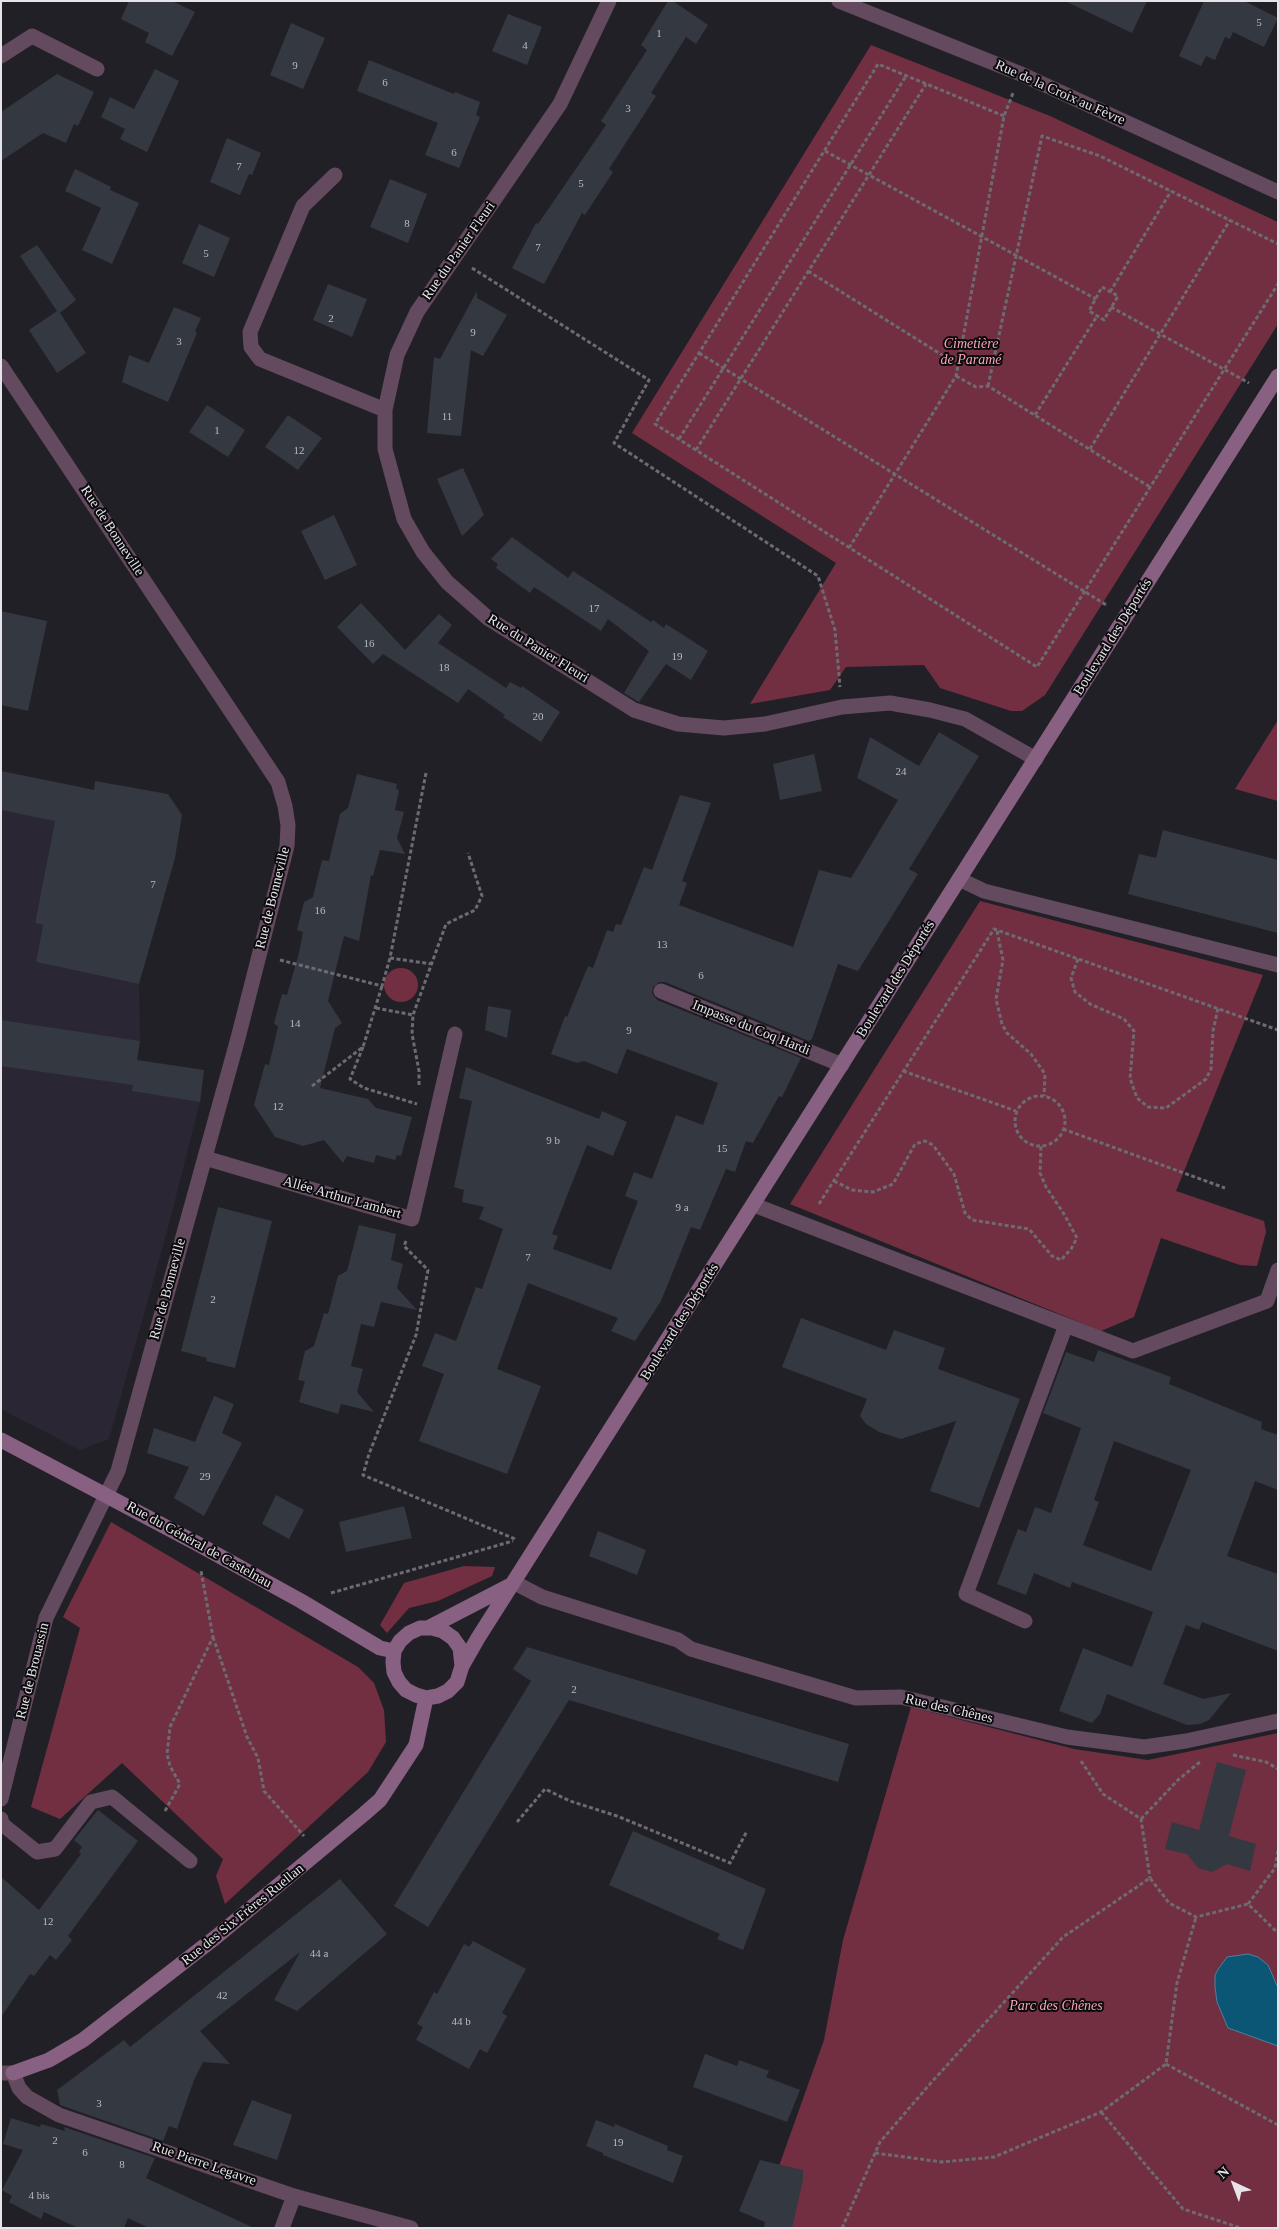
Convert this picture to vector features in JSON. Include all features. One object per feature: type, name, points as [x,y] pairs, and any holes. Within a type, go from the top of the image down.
[{"type":"main road","name":"Boulevard des Déportés","points":[[462,1666],[1278,376]]},
{"type":"main road","name":"Rue du Général de Castelnau","points":[[1,1440],[107,1494],[301,1601],[380,1648],[394,1651]]},
{"type":"main road","points":[[428,1628],[443,1631],[453,1638],[460,1648],[462,1666],[457,1682],[448,1691],[438,1696],[426,1698],[406,1690],[394,1672],[394,1651],[400,1641],[409,1633],[428,1628],[515,1583]]},
{"type":"main road","name":"Rue des Six Frères Ruellan","points":[[7,2073],[49,2060],[83,2040],[216,1938],[319,1854],[380,1800],[416,1745],[426,1698]]},
{"type":"street","name":"Rue du Panier Fleuri","points":[[609,1],[560,104],[417,312],[397,355],[384,410],[385,449],[404,519],[423,552],[447,582],[489,619],[634,710],[678,724],[724,728],[749,726],[842,707],[890,703],[965,719],[1036,758]]},
{"type":"street","name":"Rue de la Croix au Fèvre","points":[[839,1],[1021,74],[1278,192]]},
{"type":"street","points":[[1,56],[32,36],[97,69]]},
{"type":"street","points":[[335,175],[303,206],[250,332],[251,347],[260,359],[384,410]]},
{"type":"street","name":"Rue de Bonneville","points":[[1,366],[278,782],[285,806],[287,846],[260,954],[118,1470],[107,1494]]},
{"type":"street","points":[[959,880],[984,891],[1278,965]]},
{"type":"street","name":"Impasse du Coq Hardi","points":[[661,991],[842,1065]]},
{"type":"street","name":"Allée Arthur Lambert","points":[[204,1158],[412,1219],[455,1034]]},
{"type":"street","points":[[754,1204],[1133,1351],[1272,1302],[1278,1270]]},
{"type":"street","points":[[1025,1621],[966,1594],[1066,1325]]},
{"type":"street","name":"Rue de Brouassin","points":[[1,1799],[46,1618],[107,1494]]},
{"type":"street","name":"Rue des Chênes","points":[[515,1583],[542,1597],[678,1640],[691,1649],[856,1698],[901,1697],[1067,1737],[1144,1747],[1186,1741],[1278,1721]]},
{"type":"street","points":[[1,1818],[2,1824],[37,1852],[55,1849],[91,1802],[112,1797],[190,1861]]},
{"type":"street","name":"Rue Pierre Legavre","points":[[7,2073],[27,2097],[59,2115],[294,2196],[411,2228]]},
{"type":"street","points":[[282,2228],[294,2196]]},
{"type":"path","points":[[1004,116],[878,64],[654,424],[1037,667],[1278,284]]},
{"type":"path","points":[[849,548],[956,376],[1004,116],[1021,74]]},
{"type":"path","points":[[679,439],[906,76]]},
{"type":"path","points":[[696,450],[926,84]]},
{"type":"path","points":[[988,386],[1042,136],[1100,156],[1278,244]]},
{"type":"path","points":[[825,150],[1096,299]]},
{"type":"path","points":[[1110,292],[1171,191]]},
{"type":"path","points":[[1090,449],[1230,220]]},
{"type":"path","points":[[454,257],[649,380],[614,443],[818,576],[835,630],[842,707]]},
{"type":"path","points":[[808,271],[958,365]]},
{"type":"path","points":[[1102,287],[1110,292],[1118,296],[1104,320],[1089,311],[1102,287]]},
{"type":"path","points":[[1111,308],[1268,393]]},
{"type":"path","points":[[1035,415],[1097,316]]},
{"type":"path","points":[[699,353],[1126,617]]},
{"type":"path","points":[[956,376],[976,387],[988,386],[1150,487]]},
{"type":"path","points":[[418,1096],[418,1104],[364,1088],[350,1079],[364,1046],[390,958],[426,773]]},
{"type":"path","points":[[419,1088],[419,1071],[412,1034],[412,1015],[446,924],[475,910],[482,896],[468,853]]},
{"type":"path","points":[[819,1204],[994,929],[1278,1030]]},
{"type":"path","points":[[997,930],[1003,960],[996,999],[1002,1024],[1007,1033],[1031,1054],[1042,1068],[1045,1074],[1044,1096]]},
{"type":"path","points":[[260,954],[382,986]]},
{"type":"path","points":[[390,958],[432,964]]},
{"type":"path","points":[[1078,959],[1071,978],[1075,992],[1090,1004],[1124,1019],[1134,1031],[1130,1078],[1137,1098],[1148,1107],[1166,1108],[1206,1079],[1211,1070],[1213,1031],[1218,1008]]},
{"type":"path","points":[[376,1008],[412,1015]]},
{"type":"path","points":[[312,1086],[364,1046]]},
{"type":"path","points":[[903,1071],[1016,1112]]},
{"type":"path","points":[[1044,1096],[1057,1103],[1063,1110],[1065,1120],[1058,1138],[1050,1144],[1040,1146],[1031,1144],[1022,1138],[1017,1130],[1015,1121],[1016,1112],[1022,1103],[1030,1098],[1044,1096]]},
{"type":"path","points":[[1063,1129],[1225,1188]]},
{"type":"path","points":[[834,1181],[852,1190],[873,1192],[893,1184],[916,1144],[925,1140],[933,1145],[954,1174],[965,1213],[972,1220],[1029,1229],[1052,1256],[1061,1260],[1071,1249],[1077,1238],[1043,1180],[1040,1172],[1040,1146]]},
{"type":"path","points":[[301,1601],[517,1540],[363,1475],[369,1454],[416,1335],[428,1270],[404,1246],[412,1219]]},
{"type":"path","points":[[196,1543],[213,1637],[247,1737],[258,1758],[264,1791],[319,1854]]},
{"type":"path","points":[[151,1830],[180,1784],[170,1766],[167,1754],[170,1726],[213,1637]]},
{"type":"path","points":[[1232,1755],[1266,1762],[1278,1769]]},
{"type":"path","points":[[1078,1756],[1103,1794],[1141,1819],[1150,1878],[1169,1903],[1196,1917],[1248,1904],[1275,1868],[1278,1850]]},
{"type":"path","points":[[1141,1819],[1178,1780],[1207,1757]]},
{"type":"path","points":[[517,1822],[545,1789],[570,1801],[617,1816],[730,1863],[747,1830]]},
{"type":"path","points":[[842,2228],[880,2142],[930,2084],[1063,1937],[1150,1878]]},
{"type":"path","points":[[1248,1904],[1278,1933]]},
{"type":"path","points":[[875,2153],[942,2162],[994,2157],[1101,2112],[1166,2064],[1177,1983],[1196,1917]]},
{"type":"path","points":[[1166,2064],[1278,2125]]},
{"type":"path","points":[[1101,2112],[1183,2209],[1241,2228]]},
{"type":"shaded area","points":[[1,771],[82,787],[74,824],[55,822],[35,923],[43,925],[36,962],[139,984],[140,1041],[137,1060],[204,1070],[200,1102],[169,1224],[109,1439],[80,1450],[1,1409]]},
{"type":"green space","name":"Cimetière de Paramé","points":[[871,45],[1050,116],[1278,222],[1278,324],[1045,695],[1022,711],[1011,711],[940,688],[924,665],[846,667],[830,690],[750,704],[836,563],[632,433]]},
{"type":"green space","points":[[1278,720],[1278,801],[1235,789]]},
{"type":"green space","points":[[980,901],[1263,975],[1176,1191],[1264,1221],[1266,1232],[1257,1266],[1240,1265],[1161,1238],[1134,1317],[1101,1331],[790,1204]]},
{"type":"green space","points":[[401,968],[413,973],[418,985],[413,997],[401,1002],[389,997],[384,985],[389,973]]},
{"type":"green space","points":[[111,1522],[358,1667],[374,1683],[384,1710],[386,1742],[368,1772],[225,1904],[216,1876],[223,1859],[122,1763],[60,1819],[31,1807],[80,1628],[63,1617]]},
{"type":"green space","points":[[464,1566],[495,1567],[492,1576],[438,1601],[409,1608],[387,1633],[380,1625],[404,1583]]},
{"type":"green space","name":"Parc des Chênes","points":[[911,1707],[1074,1749],[1148,1760],[1278,1733],[1278,2228],[767,2228],[779,2166],[824,2040],[843,1940]]},
{"type":"water","points":[[1248,1954],[1258,1957],[1268,1965],[1278,1988],[1278,2046],[1228,2028],[1217,2002],[1215,1975],[1219,1968],[1227,1957]]},
{"type":"building","points":[[129,1],[172,1],[195,12],[172,56],[145,42],[149,33],[121,19]]},
{"type":"building","points":[[668,1],[673,1],[708,25],[696,44],[686,37],[651,93],[656,96],[609,169],[613,172],[585,215],[582,213],[544,284],[512,268],[536,223],[538,224],[606,125],[601,121],[647,50],[641,45]]},
{"type":"building","points":[[1065,1],[1147,1],[1132,33]]},
{"type":"building","points":[[1204,1],[1244,1],[1278,18],[1264,47],[1233,32],[1230,39],[1225,37],[1215,60],[1206,56],[1201,66],[1179,56]]},
{"type":"building","points":[[508,14],[542,27],[527,65],[492,51]]},
{"type":"building","points":[[291,23],[325,38],[303,89],[270,75]]},
{"type":"building","points":[[369,60],[454,94],[455,92],[480,102],[476,115],[480,117],[459,168],[425,155],[438,123],[357,91]]},
{"type":"building","points":[[155,69],[179,81],[147,152],[120,139],[125,129],[101,117],[110,97],[134,109]]},
{"type":"building","points":[[57,74],[94,92],[78,126],[74,124],[66,143],[43,133],[1,161],[1,112]]},
{"type":"building","points":[[227,138],[261,153],[252,175],[249,174],[240,195],[210,182]]},
{"type":"building","points":[[75,169],[111,187],[110,190],[139,203],[112,264],[82,250],[101,208],[65,191]]},
{"type":"building","points":[[390,179],[427,194],[408,243],[370,227]]},
{"type":"building","points":[[199,224],[230,238],[214,277],[182,263]]},
{"type":"building","points":[[37,245],[76,300],[60,313],[86,353],[57,373],[29,330],[57,311],[20,256]]},
{"type":"building","points":[[328,284],[367,299],[352,337],[313,320]]},
{"type":"building","points":[[477,291],[477,298],[507,315],[483,356],[471,350],[461,436],[427,433],[434,357],[440,359]]},
{"type":"building","points":[[174,307],[201,318],[195,331],[197,333],[168,402],[122,382],[129,355],[149,363]]},
{"type":"building","points":[[207,405],[245,430],[228,457],[189,432]]},
{"type":"building","points":[[288,415],[322,438],[298,470],[265,447]]},
{"type":"building","points":[[463,468],[484,515],[462,536],[437,479]]},
{"type":"building","points":[[334,515],[357,565],[325,580],[301,531]]},
{"type":"building","points":[[512,537],[568,578],[573,571],[651,622],[653,620],[664,628],[666,624],[708,651],[691,680],[666,664],[639,702],[624,693],[649,651],[608,619],[601,631],[534,587],[530,593],[496,568],[498,564],[491,559]]},
{"type":"building","points":[[361,603],[405,650],[439,614],[452,625],[438,643],[506,688],[510,682],[521,688],[522,686],[560,712],[541,742],[503,717],[505,715],[468,689],[458,703],[383,654],[373,664],[337,627]]},
{"type":"building","points":[[1,611],[47,621],[28,711],[1,705]]},
{"type":"building","points":[[939,732],[979,756],[909,869],[918,874],[858,971],[838,964],[812,1039],[809,1041],[665,982],[659,982],[653,987],[652,993],[657,1000],[801,1058],[782,1097],[779,1096],[753,1143],[746,1141],[735,1172],[726,1169],[700,1230],[691,1227],[661,1301],[635,1341],[611,1331],[618,1318],[528,1283],[497,1369],[541,1386],[507,1474],[419,1441],[444,1374],[422,1366],[435,1333],[456,1341],[476,1287],[482,1289],[503,1229],[479,1219],[484,1207],[462,1202],[464,1190],[454,1187],[472,1101],[459,1098],[466,1067],[599,1119],[602,1111],[627,1122],[613,1156],[587,1145],[552,1234],[558,1236],[553,1249],[611,1270],[638,1201],[625,1196],[634,1172],[652,1179],[676,1115],[703,1125],[718,1083],[627,1049],[617,1074],[584,1061],[577,1063],[551,1054],[565,1016],[567,1017],[588,966],[593,968],[607,930],[613,932],[616,924],[621,925],[644,867],[652,870],[680,795],[711,803],[682,881],[687,883],[679,905],[793,947],[819,870],[851,878],[898,800],[857,778],[870,737],[919,766]]},
{"type":"building","points":[[814,754],[822,791],[780,800],[773,764]]},
{"type":"building","points":[[1,771],[94,790],[95,781],[168,794],[182,815],[175,858],[139,984],[36,962],[43,925],[35,923],[55,821],[1,810]]},
{"type":"building","points":[[357,774],[397,784],[396,789],[399,790],[395,810],[404,812],[397,838],[405,854],[380,850],[373,876],[371,875],[359,941],[344,936],[328,1001],[342,1023],[335,1028],[320,1088],[368,1099],[376,1108],[412,1117],[401,1156],[397,1155],[395,1160],[376,1155],[374,1163],[347,1156],[343,1163],[324,1140],[303,1146],[275,1137],[254,1105],[265,1064],[269,1065],[278,1027],[274,1023],[282,994],[287,995],[299,953],[303,932],[297,930],[304,902],[313,897],[322,860],[329,861],[340,814],[348,808]]},
{"type":"building","points":[[1163,830],[1278,860],[1278,933],[1128,894],[1139,854],[1156,858]]},
{"type":"building","points":[[488,1006],[511,1010],[507,1038],[485,1030]]},
{"type":"building","points":[[1,1020],[140,1041],[137,1060],[204,1070],[200,1102],[132,1091],[133,1085],[1,1066]]},
{"type":"building","points":[[218,1207],[272,1221],[235,1368],[206,1361],[207,1358],[181,1351]]},
{"type":"building","points":[[359,1225],[396,1234],[391,1260],[403,1264],[397,1288],[417,1310],[381,1302],[374,1327],[361,1324],[351,1366],[363,1369],[357,1392],[374,1412],[341,1404],[338,1414],[299,1402],[305,1381],[298,1380],[305,1351],[314,1346],[324,1313],[328,1314],[338,1276],[347,1271]]},
{"type":"building","points":[[801,1318],[886,1350],[894,1330],[945,1348],[938,1369],[1020,1399],[979,1508],[930,1491],[956,1421],[901,1439],[879,1432],[866,1424],[860,1416],[867,1399],[782,1367]]},
{"type":"building","points":[[1098,1350],[1171,1377],[1169,1384],[1262,1422],[1261,1429],[1278,1435],[1278,1490],[1255,1481],[1227,1556],[1278,1574],[1278,1651],[1202,1622],[1199,1630],[1186,1625],[1163,1684],[1203,1699],[1231,1693],[1209,1720],[1200,1724],[1187,1725],[1107,1694],[1100,1714],[1092,1723],[1059,1711],[1083,1648],[1132,1667],[1153,1612],[1072,1582],[1070,1588],[1034,1573],[1026,1595],[997,1584],[1018,1529],[1026,1532],[1035,1507],[1051,1513],[1081,1428],[1043,1413],[1066,1352],[1094,1362]],"holes":[[[1114,1441],[1191,1470],[1151,1571],[1083,1545],[1099,1502],[1094,1500]]]},
{"type":"building","points":[[214,1396],[234,1404],[222,1433],[242,1443],[204,1516],[174,1498],[189,1467],[147,1453],[154,1428],[195,1442]]},
{"type":"building","points":[[276,1495],[304,1510],[289,1539],[262,1524]]},
{"type":"building","points":[[404,1506],[412,1538],[346,1552],[339,1522]]},
{"type":"building","points":[[598,1531],[646,1550],[637,1575],[589,1556]]},
{"type":"building","points":[[527,1647],[849,1744],[838,1782],[569,1700],[428,1927],[394,1906],[531,1681],[513,1669]]},
{"type":"building","points":[[1217,1762],[1246,1770],[1229,1836],[1256,1844],[1250,1871],[1227,1864],[1212,1872],[1198,1868],[1187,1854],[1165,1849],[1172,1822],[1199,1830]]},
{"type":"building","points":[[98,1810],[138,1841],[68,1936],[72,1940],[56,1960],[50,1955],[34,1976],[30,1974],[1,2017],[1,1877],[39,1910],[81,1854],[79,1852],[82,1847],[74,1840]]},
{"type":"building","points":[[633,1831],[766,1889],[743,1950],[717,1939],[720,1934],[609,1885]]},
{"type":"building","points":[[340,1879],[387,1934],[297,2011],[274,2000],[300,1952],[200,2031],[230,2064],[203,2062],[194,2080],[177,2129],[169,2126],[163,2141],[60,2105],[57,2090],[124,2040],[130,2047]]},
{"type":"building","points":[[473,1941],[526,1969],[502,2013],[507,2016],[487,2053],[480,2049],[469,2069],[416,2040],[423,2027],[417,2024],[434,1992],[437,1994],[464,1944],[469,1947]]},
{"type":"building","points":[[705,2054],[737,2066],[739,2060],[769,2071],[766,2077],[800,2090],[787,2122],[693,2087]]},
{"type":"building","points":[[252,2100],[292,2115],[277,2160],[233,2145]]},
{"type":"building","points":[[11,2118],[40,2127],[41,2124],[65,2131],[64,2127],[155,2158],[146,2178],[254,2228],[149,2228],[128,2218],[124,2228],[78,2228],[44,2212],[41,2219],[9,2202],[12,2196],[2,2190],[23,2150],[3,2144]]},
{"type":"building","points":[[596,2120],[614,2127],[615,2124],[668,2146],[667,2150],[683,2156],[673,2183],[603,2155],[603,2153],[586,2146]]},
{"type":"building","points":[[760,2160],[803,2170],[803,2180],[792,2228],[764,2228],[765,2222],[739,2211]]}]
